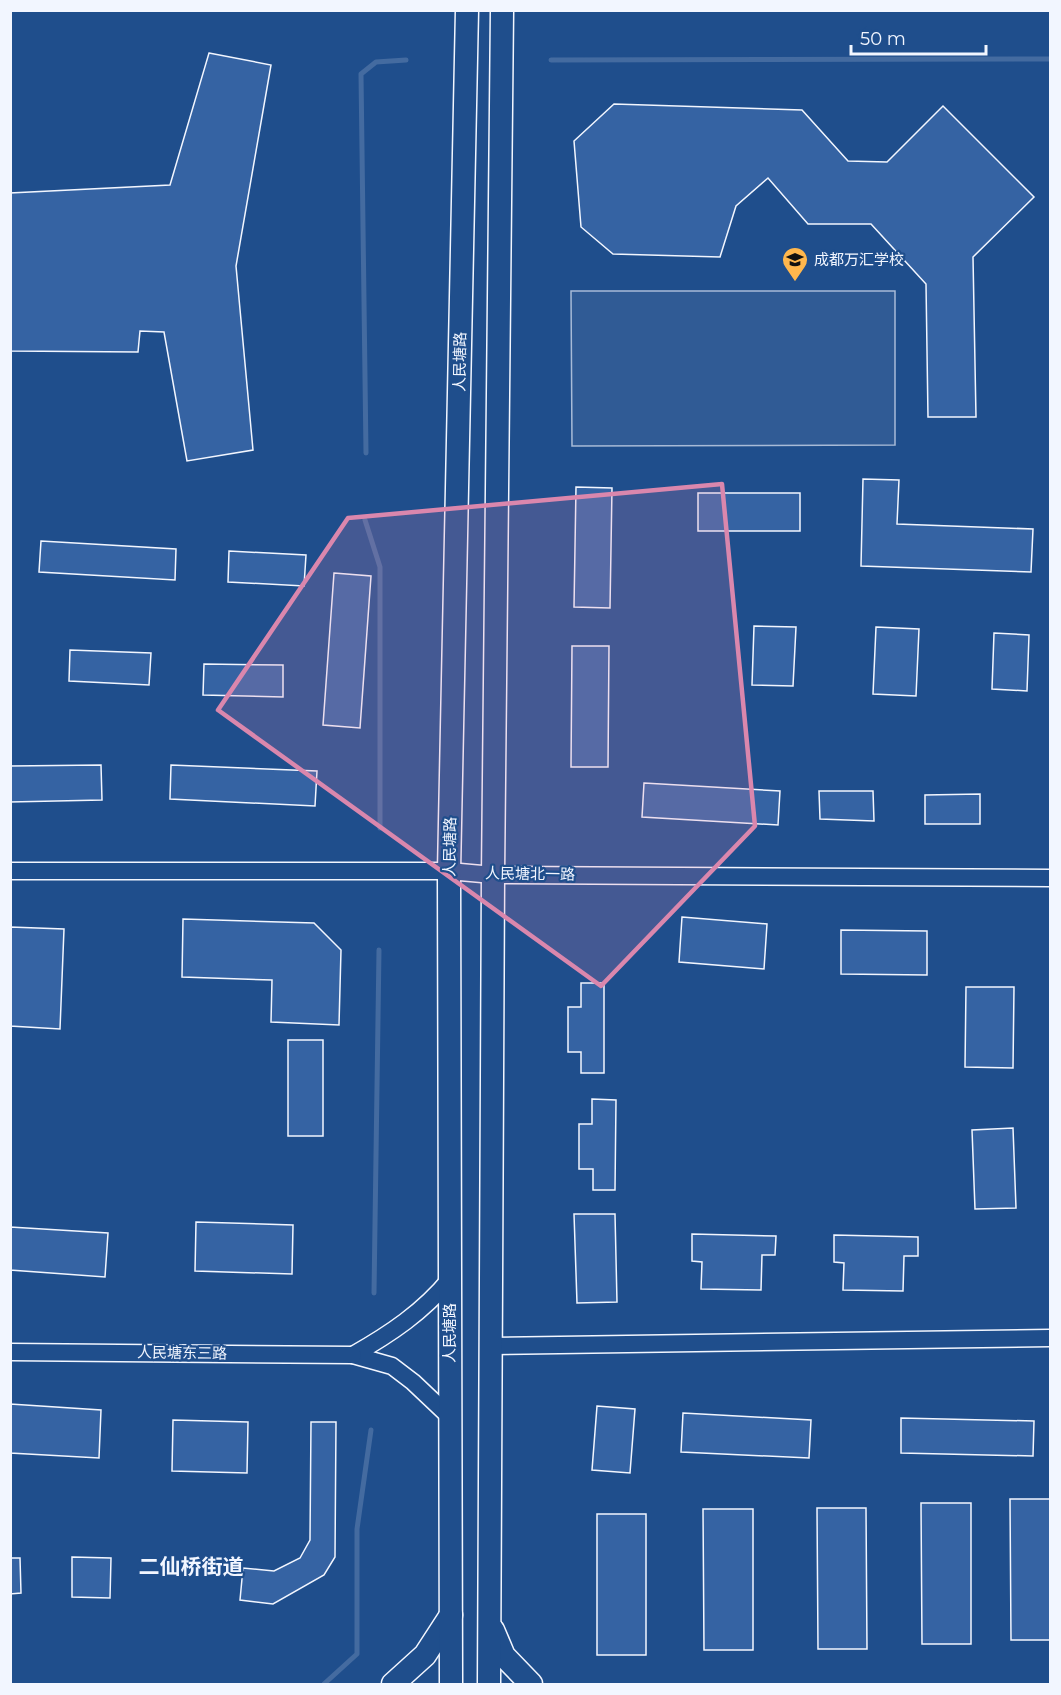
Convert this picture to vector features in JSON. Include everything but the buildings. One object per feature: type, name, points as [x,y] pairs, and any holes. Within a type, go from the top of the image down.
[{"type":"main road","name":"人民塘路","points":[[451,1684],[449,871],[467,10]]},
{"type":"main road","points":[[489,1684],[493,875],[502,10]]},
{"type":"main road","points":[[393,1684],[425,1655],[451,1613]]},
{"type":"main road","points":[[489,1621],[504,1656],[531,1684]]},
{"type":"street","name":"人民塘北一路","points":[[10,871],[449,871],[493,875],[1050,878]]},
{"type":"street","points":[[353,1355],[414,1316],[435,1297],[450,1279]]},
{"type":"street","points":[[491,1346],[1050,1338]]},
{"type":"street","name":"人民塘东三路","points":[[10,1352],[353,1355],[392,1366],[413,1382],[450,1417]]},
{"type":"highlighted area","points":[[722,484],[755,826],[601,986],[218,710],[348,518]]},
{"type":"shaded area","points":[[571,291],[895,291],[895,445],[572,446]]},
{"type":"waterway","points":[[551,60],[1050,59]]},
{"type":"waterway","points":[[366,453],[361,74],[376,62],[406,60]]},
{"type":"waterway","points":[[365,520],[380,567],[380,828]]},
{"type":"waterway","points":[[374,1293],[379,950]]},
{"type":"waterway","points":[[324,1684],[357,1654],[357,1529],[371,1430]]},
{"type":"place","name":"成都万汇学校","points":[[795,283]]},
{"type":"district","name":"二仙桥街道","points":[[191,1567]]}]
